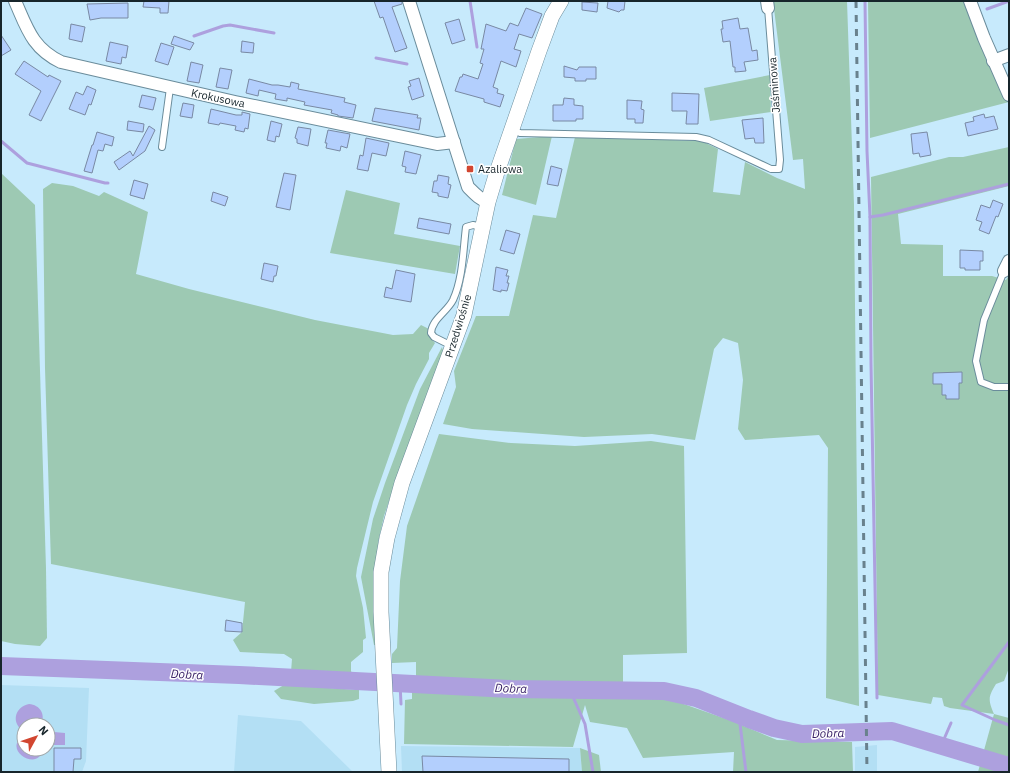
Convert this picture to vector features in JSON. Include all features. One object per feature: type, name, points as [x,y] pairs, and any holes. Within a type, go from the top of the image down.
[{"type":"street","name":"Krokusowa","points":[[15,1],[37,45],[52,58],[74,66],[170,88],[437,144],[454,142]]},
{"type":"street","points":[[409,1],[468,187],[476,195],[488,202],[538,51],[552,16],[561,1]]},
{"type":"street","points":[[970,1],[993,61],[1009,95]]},
{"type":"street","points":[[993,61],[1009,55]]},
{"type":"street","name":"Przedwiośnie","points":[[389,772],[383,662],[381,572],[387,538],[402,482],[464,315],[488,202]]},
{"type":"lane","name":"Jaśminowa","points":[[511,130],[520,133],[696,137],[709,140],[771,169],[779,169],[780,160],[768,4]]},
{"type":"lane","points":[[162,147],[170,88]]},
{"type":"lane","points":[[453,346],[434,337],[431,333],[432,328],[435,322],[449,307],[453,299],[461,267],[466,227],[472,224],[482,227]]},
{"type":"lane","points":[[1007,266],[984,320],[976,362],[981,382],[994,387],[1009,387]]},
{"type":"shaded area","points":[[1,685],[89,688],[86,761],[82,772],[1,772]]},
{"type":"shaded area","points":[[29,704],[36,706],[41,711],[43,717],[16,717],[17,712]]},
{"type":"shaded area","points":[[238,715],[301,721],[353,772],[234,772]]},
{"type":"shaded area","points":[[56,732],[65,733],[65,745],[56,745]]},
{"type":"shaded area","points":[[877,745],[877,772],[855,772],[855,747]]},
{"type":"shaded area","points":[[401,746],[580,748],[582,772],[402,772]]},
{"type":"shaded area","points":[[24,757],[38,757],[35,759]]},
{"type":"green space","points":[[773,1],[847,1],[854,205],[859,706],[826,698],[828,448],[819,435],[745,440],[738,429],[743,380],[738,343],[723,338],[714,349],[695,440],[652,434],[584,437],[472,429],[443,424],[456,387],[454,371],[476,316],[509,316],[533,215],[556,218],[575,137],[702,141],[718,149],[713,192],[740,195],[745,162],[777,178],[805,189],[803,159],[793,160]]},
{"type":"green space","points":[[868,1],[965,1],[987,62],[1009,102],[870,138]]},
{"type":"green space","points":[[770,75],[771,112],[710,121],[704,88]]},
{"type":"green space","points":[[552,136],[536,205],[502,195],[516,139]]},
{"type":"green space","points":[[1009,147],[1009,186],[898,214],[901,244],[943,245],[943,276],[992,276],[1006,280],[1009,275],[1009,668],[1004,681],[996,684],[991,692],[990,702],[994,714],[950,708],[944,706],[942,698],[933,697],[931,704],[878,695],[871,177],[949,157],[963,157]]},
{"type":"green space","points":[[1,173],[35,205],[47,638],[40,646],[1,641]]},
{"type":"green space","points":[[52,183],[73,186],[99,196],[104,192],[148,212],[136,274],[189,289],[315,320],[393,335],[413,334],[421,325],[429,329],[430,337],[435,343],[429,353],[429,359],[407,405],[373,502],[357,568],[356,576],[363,608],[366,638],[363,640],[363,652],[351,662],[351,671],[353,676],[291,672],[292,659],[284,654],[240,652],[233,640],[242,632],[245,602],[51,564],[45,368],[43,189]]},
{"type":"green space","points":[[346,190],[400,203],[394,234],[460,246],[455,274],[330,253]]},
{"type":"green space","points":[[442,347],[444,354],[397,477],[384,516],[378,543],[376,645],[374,645],[361,577],[373,519],[420,389]]},
{"type":"green space","points":[[439,434],[511,443],[575,446],[651,441],[684,446],[687,653],[623,655],[623,683],[593,684],[587,699],[661,696],[732,721],[777,740],[852,742],[853,772],[733,772],[734,752],[643,758],[627,728],[590,722],[585,705],[573,747],[404,744],[405,700],[412,699],[412,688],[482,689],[482,680],[416,678],[416,662],[392,663],[392,654],[397,648],[400,581],[407,526]]},
{"type":"green space","points":[[284,685],[359,690],[359,699],[353,701],[314,704],[281,699],[274,691]]},
{"type":"green space","points":[[994,714],[1009,718],[1009,772],[978,772]]},
{"type":"green space","points":[[580,748],[599,755],[601,772],[582,772]]},
{"type":"building","points":[[144,1],[169,1],[168,13],[160,13],[160,8],[143,7]]},
{"type":"building","points":[[374,1],[402,1],[402,4],[392,7],[407,48],[395,52],[383,17],[380,18]]},
{"type":"building","points":[[608,1],[625,1],[624,10],[619,12],[607,8]]},
{"type":"building","points":[[582,2],[598,3],[597,12],[582,10]]},
{"type":"building","points":[[128,3],[128,18],[101,18],[90,20],[87,4]]},
{"type":"building","points":[[526,8],[542,14],[532,38],[519,34],[514,49],[521,51],[516,67],[501,61],[493,87],[498,89],[497,93],[504,95],[500,107],[484,102],[484,99],[455,91],[460,77],[462,77],[463,74],[478,79],[483,64],[480,63],[484,49],[481,49],[486,24],[506,31],[510,23],[518,26]]},
{"type":"building","points":[[738,18],[740,29],[748,28],[752,51],[757,50],[758,60],[744,62],[746,71],[735,72],[730,41],[723,42],[721,29],[723,29],[722,21]]},
{"type":"building","points":[[459,19],[465,40],[452,44],[445,23]]},
{"type":"building","points":[[71,24],[85,27],[82,42],[69,39]]},
{"type":"building","points":[[1,35],[11,50],[1,56]]},
{"type":"building","points":[[174,36],[194,43],[190,50],[171,44]]},
{"type":"building","points":[[242,41],[254,43],[253,53],[241,52]]},
{"type":"building","points":[[110,42],[128,46],[126,58],[122,57],[121,64],[106,61]]},
{"type":"building","points":[[161,43],[174,47],[168,65],[155,61]]},
{"type":"building","points":[[24,61],[48,77],[49,75],[61,81],[41,121],[29,115],[41,91],[15,74]]},
{"type":"building","points":[[191,62],[203,65],[199,83],[187,81]]},
{"type":"building","points":[[564,66],[577,70],[579,67],[596,67],[596,79],[575,81],[575,78],[564,77]]},
{"type":"building","points":[[220,68],[232,70],[228,89],[216,87]]},
{"type":"building","points":[[419,78],[424,96],[412,100],[408,87],[411,86],[409,81]]},
{"type":"building","points":[[249,79],[272,85],[290,87],[291,82],[299,84],[298,89],[345,98],[344,102],[356,105],[353,118],[338,116],[331,113],[332,110],[304,105],[305,102],[287,98],[287,101],[275,99],[276,94],[259,90],[258,96],[246,93]]},
{"type":"building","points":[[87,86],[96,90],[91,105],[89,104],[85,115],[69,109],[76,92],[83,95]]},
{"type":"building","points":[[672,93],[699,94],[698,124],[686,124],[687,111],[672,111]]},
{"type":"building","points":[[142,95],[156,98],[153,110],[139,107]]},
{"type":"building","points":[[564,98],[574,99],[574,105],[583,106],[583,119],[576,119],[576,121],[553,121],[553,105],[563,105]]},
{"type":"building","points":[[627,100],[642,101],[641,109],[644,110],[643,123],[635,123],[635,119],[627,119]]},
{"type":"building","points":[[183,103],[194,105],[192,118],[180,116]]},
{"type":"building","points":[[375,108],[418,115],[417,118],[421,118],[419,130],[372,121]]},
{"type":"building","points":[[211,109],[236,115],[242,115],[242,112],[250,114],[248,129],[245,128],[244,132],[235,130],[236,126],[220,123],[219,125],[208,123]]},
{"type":"building","points":[[984,114],[985,118],[994,116],[998,129],[968,136],[965,123],[974,121],[973,117]]},
{"type":"building","points":[[763,118],[764,143],[755,143],[754,138],[745,139],[742,120]]},
{"type":"building","points":[[128,121],[144,124],[143,132],[127,130]]},
{"type":"building","points":[[271,121],[282,124],[279,137],[276,136],[275,142],[267,140]]},
{"type":"building","points":[[149,126],[155,130],[145,151],[119,170],[114,162],[130,151],[133,156]]},
{"type":"building","points":[[298,127],[311,129],[308,146],[297,143],[297,139],[295,138]]},
{"type":"building","points":[[328,130],[350,134],[347,148],[341,146],[340,151],[326,148],[327,143],[325,143]]},
{"type":"building","points":[[97,132],[114,137],[112,146],[105,144],[103,151],[98,150],[92,173],[84,171]]},
{"type":"building","points":[[927,132],[931,155],[920,157],[919,153],[913,154],[911,134]]},
{"type":"building","points":[[366,138],[389,143],[386,156],[372,153],[368,171],[357,169],[360,155],[363,156]]},
{"type":"building","points":[[405,151],[421,155],[416,174],[405,172],[406,167],[402,166]]},
{"type":"building","points":[[551,166],[562,169],[558,186],[547,184]]},
{"type":"building","points":[[284,173],[296,175],[290,210],[276,207]]},
{"type":"building","points":[[438,175],[449,177],[448,184],[451,185],[448,198],[438,196],[438,193],[432,192],[434,181],[437,181]]},
{"type":"building","points":[[134,180],[148,184],[144,199],[130,195]]},
{"type":"building","points":[[213,192],[228,197],[225,206],[211,201]]},
{"type":"building","points":[[993,200],[1003,204],[998,217],[996,216],[989,234],[979,230],[982,222],[976,220],[981,205],[990,208]]},
{"type":"building","points":[[419,218],[451,224],[449,234],[417,228]]},
{"type":"building","points":[[506,230],[520,234],[514,254],[500,250]]},
{"type":"building","points":[[960,250],[983,251],[983,261],[980,261],[980,270],[965,270],[965,268],[960,268]]},
{"type":"building","points":[[264,263],[278,266],[273,282],[261,279]]},
{"type":"building","points":[[496,267],[508,270],[506,276],[509,276],[507,291],[501,290],[501,292],[493,290]]},
{"type":"building","points":[[396,270],[415,274],[411,302],[384,297],[386,287],[392,289]]},
{"type":"building","points":[[962,372],[962,383],[959,383],[959,399],[946,399],[946,395],[942,395],[942,384],[933,384],[933,373]]},
{"type":"building","points":[[226,620],[242,623],[242,632],[225,631]]},
{"type":"building","points":[[56,748],[81,748],[81,759],[74,759],[73,772],[54,772],[54,757],[56,757]]},
{"type":"building","points":[[422,756],[569,759],[569,772],[423,772]]},
{"type":"waterway","points":[[470,1],[477,47]]},
{"type":"waterway","points":[[865,1],[867,151],[870,217],[877,698]]},
{"type":"waterway","points":[[987,9],[1009,1]]},
{"type":"waterway","points":[[194,36],[230,25],[274,33]]},
{"type":"waterway","points":[[376,58],[407,64]]},
{"type":"waterway","points":[[1,141],[27,163],[108,183]]},
{"type":"waterway","points":[[870,217],[1009,184]]},
{"type":"waterway","points":[[1009,642],[962,705],[1009,725]]},
{"type":"waterway","name":"Dobra","points":[[1,666],[239,675],[511,689],[664,691],[696,698],[774,728],[802,734],[892,731],[1009,766]]},
{"type":"waterway","points":[[400,683],[401,704]]},
{"type":"waterway","points":[[570,690],[585,724],[593,772]]},
{"type":"waterway","points":[[739,716],[746,772]]},
{"type":"waterway","points":[[941,746],[951,723]]},
{"type":"railway","points":[[856,1],[867,772]]},
{"type":"place","name":"Azaliowa","points":[[470,169]]}]
